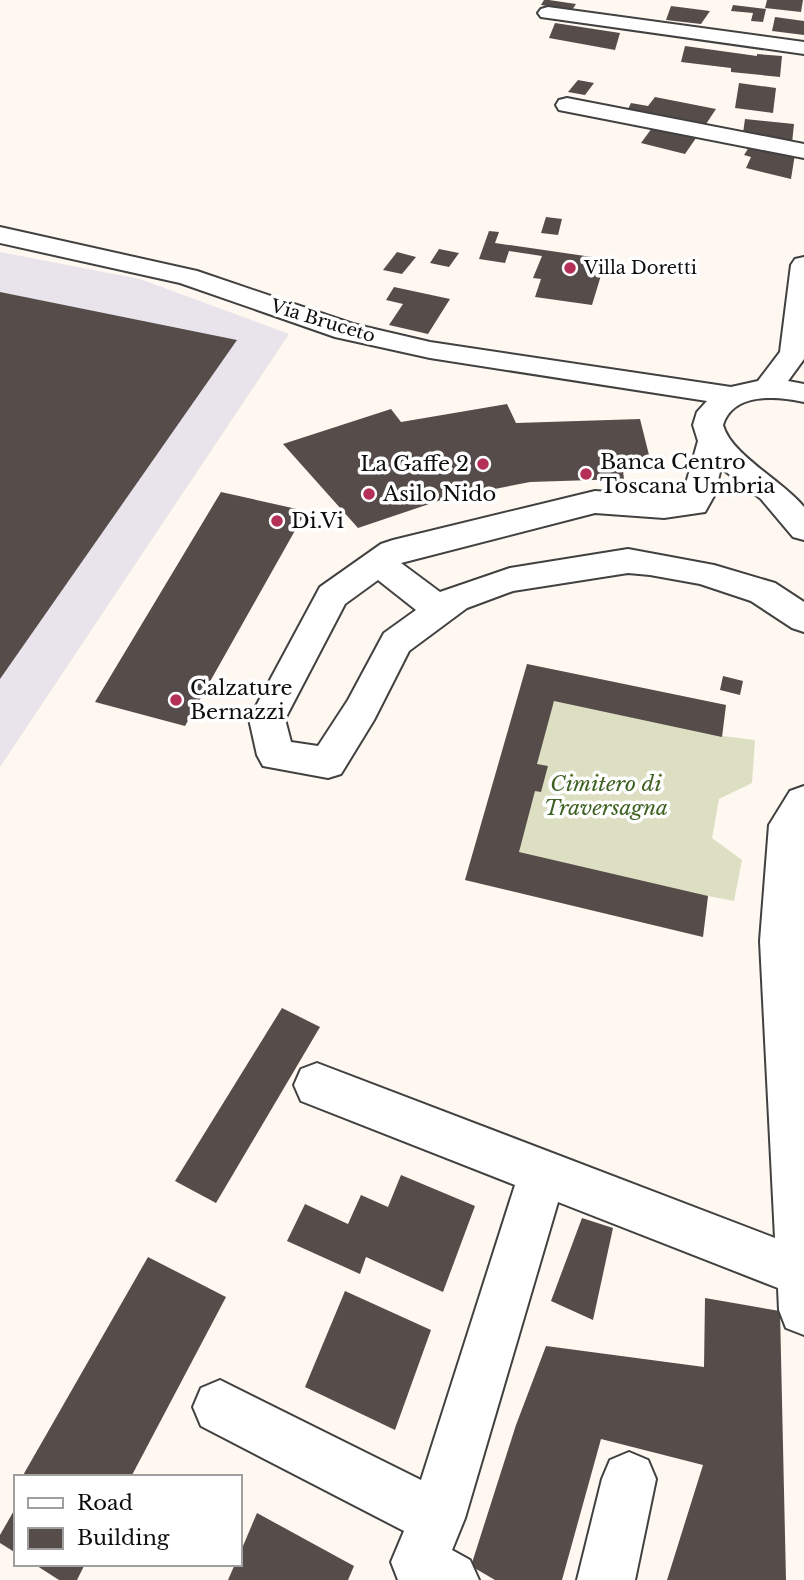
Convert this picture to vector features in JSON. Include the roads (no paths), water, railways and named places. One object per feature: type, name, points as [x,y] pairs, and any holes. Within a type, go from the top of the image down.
[{"type":"street","points":[[548,13],[804,48]]},
{"type":"street","points":[[567,105],[804,151]]},
{"type":"street","name":"Via Bruceto","points":[[0,235],[188,277],[345,331],[418,348],[651,381],[732,396]]},
{"type":"street","points":[[767,389],[799,363],[804,265]]},
{"type":"street","name":"Via Bruceto","points":[[651,381],[711,430],[729,460],[776,495],[804,529]]},
{"type":"street","points":[[804,393],[787,389],[767,389],[732,396],[715,406],[702,489],[694,504],[664,507],[595,502],[393,552],[332,596],[267,719],[276,755],[328,764],[361,710],[396,642],[455,599],[510,580],[628,561],[650,563],[702,573],[763,592],[804,619]]},
{"type":"street","points":[[626,504],[650,563]]},
{"type":"street","points":[[377,563],[440,610]]},
{"type":"street","points":[[317,1085],[543,1172],[803,1291],[789,825],[804,802]]},
{"type":"street","points":[[450,1580],[419,1562],[437,1518],[543,1172]]},
{"type":"street","points":[[220,1407],[437,1518]]},
{"type":"street","points":[[606,1580],[629,1479]]},
{"type":"place","name":"Villa Doretti","points":[[570,268]]},
{"type":"place","name":"La Gaffe 2","points":[[483,464]]},
{"type":"place","name":"Banca Centro Toscana Umbria","points":[[586,474]]},
{"type":"place","name":"Asilo Nido","points":[[369,494]]},
{"type":"place","name":"Di.Vi","points":[[277,521]]},
{"type":"place","name":"Calzature Bernazzi","points":[[176,700]]},
{"type":"park label","name":"Cimitero di Traversagna","points":[[606,796]]}]
